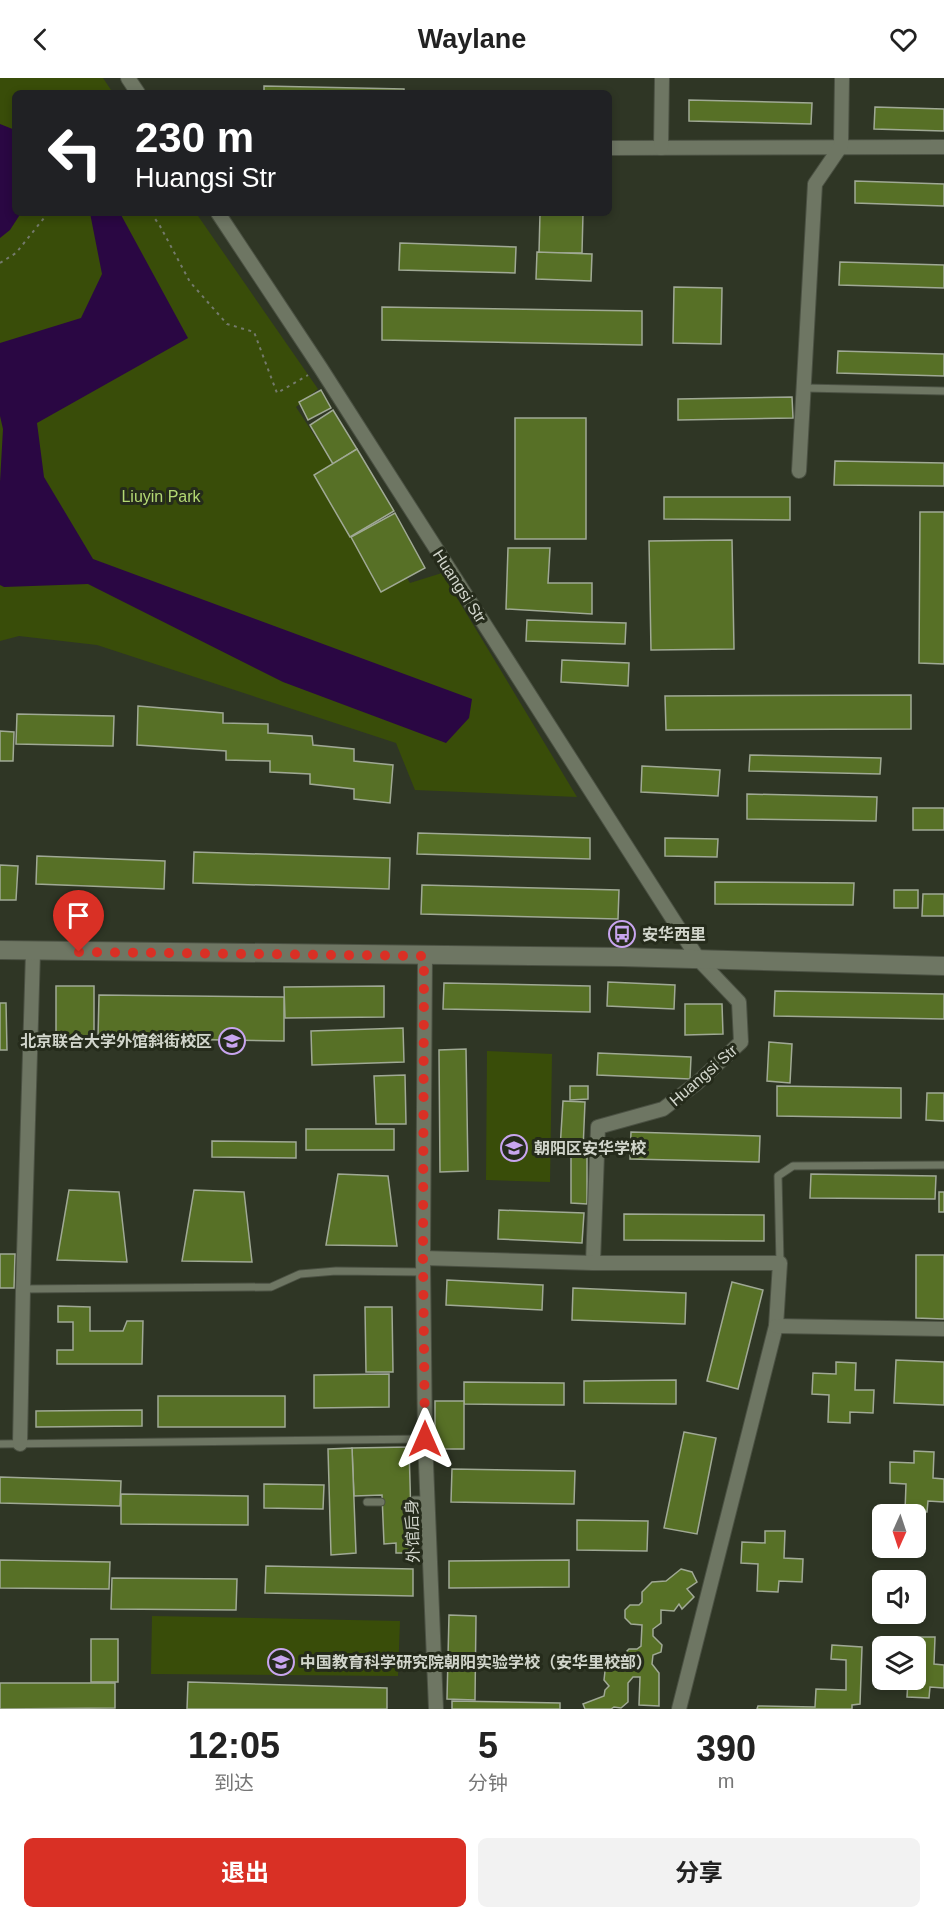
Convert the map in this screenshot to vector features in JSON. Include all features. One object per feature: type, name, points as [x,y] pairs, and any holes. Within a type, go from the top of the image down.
[{"type":"street","points":[[661,148],[662,78]]},
{"type":"street","points":[[799,471],[815,184],[841,146],[842,78]]},
{"type":"street","points":[[612,148],[944,147]]},
{"type":"street","name":"Huangsi Str","points":[[220,216],[320,367],[699,960],[739,1002],[741,1042],[697,1083],[663,1109],[598,1127],[593,1263]]},
{"type":"street","points":[[0,950],[621,957],[944,966]]},
{"type":"street","points":[[20,1444],[22,1289],[33,952]]},
{"type":"street","name":"外馆后身","points":[[424,956],[425,1439],[421,1500],[436,1709]]},
{"type":"street","points":[[423,1265],[780,1263],[776,1326],[679,1709]]},
{"type":"street","points":[[776,1326],[944,1329]]},
{"type":"lane","points":[[804,388],[944,391]]},
{"type":"lane","points":[[780,1263],[778,1176],[793,1166],[944,1165]]},
{"type":"lane","points":[[22,1289],[271,1287],[300,1274],[423,1265]]},
{"type":"lane","points":[[0,1444],[425,1439]]},
{"type":"lane","points":[[367,1502],[381,1502]]},
{"type":"path","points":[[0,263],[16,254],[46,216]]},
{"type":"path","points":[[153,216],[190,282],[227,324],[254,332],[277,393],[320,367]]},
{"type":"green space","name":"Liuyin Park","points":[[0,78],[103,78],[111,90],[12,90],[12,216],[198,216],[318,389],[296,407],[410,583],[442,573],[577,797],[415,790],[396,743],[97,645],[19,636],[0,641]]},
{"type":"green space","points":[[487,1051],[552,1054],[550,1182],[486,1180]]},
{"type":"green space","points":[[152,1616],[400,1621],[398,1676],[151,1674]]},
{"type":"shaded area","points":[[0,124],[12,129],[12,216],[19,216],[10,230],[0,238]]},
{"type":"shaded area","points":[[91,216],[122,216],[188,338],[37,423],[44,477],[93,559],[472,699],[469,718],[446,743],[283,682],[88,584],[4,587],[0,585],[0,482],[3,429],[0,416],[0,343],[81,318],[102,274]]},
{"type":"building","points":[[264,86],[404,89],[404,90],[264,90]]},
{"type":"building","points":[[689,100],[812,103],[811,124],[689,121]]},
{"type":"building","points":[[875,107],[944,109],[944,131],[874,129]]},
{"type":"building","points":[[855,181],[944,184],[944,206],[855,203]]},
{"type":"building","points":[[540,216],[583,216],[582,253],[539,253]]},
{"type":"building","points":[[400,243],[516,247],[515,273],[399,270]]},
{"type":"building","points":[[537,252],[592,254],[591,281],[536,279]]},
{"type":"building","points":[[840,262],[944,265],[944,288],[839,285]]},
{"type":"building","points":[[674,287],[722,288],[721,344],[673,343]]},
{"type":"building","points":[[382,307],[642,311],[642,345],[382,340]]},
{"type":"building","points":[[838,351],[944,354],[944,376],[837,373]]},
{"type":"building","points":[[321,390],[331,408],[308,420],[299,402]]},
{"type":"building","points":[[792,397],[793,418],[678,420],[678,399]]},
{"type":"building","points":[[333,410],[357,449],[333,464],[310,425]]},
{"type":"building","points":[[515,418],[586,418],[586,539],[515,539]]},
{"type":"building","points":[[357,449],[394,511],[350,537],[314,475]]},
{"type":"building","points":[[835,461],[944,463],[944,486],[834,485]]},
{"type":"building","points":[[664,497],[790,497],[790,520],[664,519]]},
{"type":"building","points":[[920,512],[944,512],[944,664],[919,663]]},
{"type":"building","points":[[395,513],[425,568],[381,592],[351,537]]},
{"type":"building","points":[[732,540],[734,649],[651,650],[649,541]]},
{"type":"building","points":[[508,548],[550,548],[548,583],[592,583],[592,614],[506,609]]},
{"type":"building","points":[[527,620],[626,623],[625,644],[526,641]]},
{"type":"building","points":[[562,660],[629,663],[628,686],[561,682]]},
{"type":"building","points":[[911,695],[911,729],[666,730],[665,696]]},
{"type":"building","points":[[138,706],[223,713],[223,723],[268,724],[268,733],[312,736],[313,745],[354,749],[354,761],[393,765],[390,803],[354,799],[354,789],[310,784],[310,774],[270,772],[270,761],[226,760],[226,751],[137,745]]},
{"type":"building","points":[[17,714],[114,716],[113,746],[16,744]]},
{"type":"building","points":[[0,731],[14,732],[13,761],[0,761]]},
{"type":"building","points":[[750,755],[881,758],[880,774],[749,771]]},
{"type":"building","points":[[642,766],[720,770],[718,796],[641,792]]},
{"type":"building","points":[[747,794],[877,797],[876,821],[747,819]]},
{"type":"building","points":[[913,808],[944,808],[944,830],[913,830]]},
{"type":"building","points":[[418,833],[590,838],[590,859],[417,854]]},
{"type":"building","points":[[665,838],[718,839],[717,857],[665,856]]},
{"type":"building","points":[[194,852],[390,858],[389,889],[193,883]]},
{"type":"building","points":[[37,856],[165,861],[164,889],[36,884]]},
{"type":"building","points":[[0,865],[18,866],[16,900],[0,900]]},
{"type":"building","points":[[715,882],[854,883],[853,905],[715,904]]},
{"type":"building","points":[[422,885],[619,890],[618,919],[421,914]]},
{"type":"building","points":[[894,890],[918,890],[918,908],[894,908]]},
{"type":"building","points":[[923,894],[944,894],[944,916],[922,916]]},
{"type":"building","points":[[608,982],[675,985],[674,1009],[607,1006]]},
{"type":"building","points":[[444,983],[590,986],[590,1012],[443,1009]]},
{"type":"building","points":[[56,986],[94,986],[94,1039],[56,1039]]},
{"type":"building","points":[[384,986],[384,1017],[285,1018],[284,987]]},
{"type":"building","points":[[775,991],[944,994],[944,1019],[774,1016]]},
{"type":"building","points":[[99,995],[284,997],[284,1041],[98,1038]]},
{"type":"building","points":[[0,1003],[6,1003],[7,1050],[0,1050]]},
{"type":"building","points":[[685,1004],[722,1004],[723,1034],[685,1035]]},
{"type":"building","points":[[403,1028],[404,1062],[312,1065],[311,1031]]},
{"type":"building","points":[[769,1042],[792,1044],[790,1083],[767,1081]]},
{"type":"building","points":[[466,1049],[468,1171],[440,1172],[439,1050]]},
{"type":"building","points":[[598,1053],[691,1057],[690,1079],[597,1075]]},
{"type":"building","points":[[405,1075],[406,1124],[376,1124],[374,1076]]},
{"type":"building","points":[[570,1086],[588,1086],[588,1099],[570,1100]]},
{"type":"building","points":[[777,1086],[901,1088],[901,1118],[777,1116]]},
{"type":"building","points":[[927,1093],[944,1093],[944,1121],[926,1120]]},
{"type":"building","points":[[563,1101],[585,1102],[583,1150],[560,1149]]},
{"type":"building","points":[[306,1129],[394,1129],[394,1150],[306,1150]]},
{"type":"building","points":[[631,1132],[760,1136],[759,1162],[630,1159]]},
{"type":"building","points":[[212,1141],[296,1142],[296,1158],[212,1157]]},
{"type":"building","points":[[571,1151],[587,1151],[587,1204],[571,1203]]},
{"type":"building","points":[[338,1174],[388,1176],[397,1246],[326,1245]]},
{"type":"building","points":[[811,1174],[936,1176],[935,1199],[810,1198]]},
{"type":"building","points":[[69,1190],[119,1192],[127,1262],[57,1260]]},
{"type":"building","points":[[194,1190],[244,1192],[252,1262],[182,1261]]},
{"type":"building","points":[[939,1192],[944,1192],[944,1212],[939,1212]]},
{"type":"building","points":[[499,1210],[584,1213],[582,1243],[498,1239]]},
{"type":"building","points":[[624,1214],[764,1215],[764,1241],[624,1240]]},
{"type":"building","points":[[0,1254],[15,1254],[14,1288],[0,1288]]},
{"type":"building","points":[[916,1255],[944,1255],[944,1319],[916,1318]]},
{"type":"building","points":[[447,1280],[543,1285],[542,1310],[446,1305]]},
{"type":"building","points":[[732,1282],[763,1290],[738,1389],[707,1381]]},
{"type":"building","points":[[573,1288],[686,1293],[685,1324],[572,1320]]},
{"type":"building","points":[[58,1306],[90,1307],[90,1331],[123,1331],[127,1321],[143,1321],[142,1364],[57,1364],[57,1350],[73,1350],[73,1322],[58,1322]]},
{"type":"building","points":[[365,1307],[392,1307],[393,1372],[366,1372]]},
{"type":"building","points":[[896,1360],[944,1362],[944,1405],[894,1403]]},
{"type":"building","points":[[836,1362],[856,1363],[855,1390],[874,1390],[873,1413],[850,1412],[850,1423],[828,1422],[829,1395],[812,1394],[813,1373],[836,1374]]},
{"type":"building","points":[[389,1374],[389,1407],[314,1408],[314,1375]]},
{"type":"building","points":[[676,1380],[676,1404],[584,1403],[584,1381]]},
{"type":"building","points":[[464,1382],[564,1383],[564,1405],[464,1404]]},
{"type":"building","points":[[158,1396],[285,1396],[285,1427],[158,1427]]},
{"type":"building","points":[[435,1401],[464,1401],[464,1449],[435,1449]]},
{"type":"building","points":[[142,1410],[142,1426],[36,1427],[36,1411]]},
{"type":"building","points":[[684,1432],[716,1438],[697,1534],[664,1528]]},
{"type":"building","points":[[409,1447],[412,1553],[396,1553],[396,1543],[384,1544],[382,1495],[354,1496],[352,1448]]},
{"type":"building","points":[[352,1448],[356,1553],[331,1555],[328,1449]]},
{"type":"building","points":[[914,1451],[934,1452],[933,1478],[944,1479],[944,1502],[928,1501],[927,1512],[926,1504],[905,1504],[906,1484],[890,1483],[890,1462],[914,1463]]},
{"type":"building","points":[[452,1469],[575,1471],[574,1504],[451,1502]]},
{"type":"building","points":[[0,1477],[121,1481],[120,1506],[0,1503]]},
{"type":"building","points":[[264,1484],[324,1485],[323,1509],[264,1508]]},
{"type":"building","points":[[121,1494],[248,1496],[248,1525],[121,1524]]},
{"type":"building","points":[[577,1520],[648,1521],[647,1551],[577,1550]]},
{"type":"building","points":[[765,1531],[785,1531],[784,1558],[803,1559],[802,1582],[779,1581],[778,1592],[757,1591],[758,1564],[741,1563],[742,1542],[765,1543]]},
{"type":"building","points":[[0,1560],[110,1562],[109,1589],[0,1588]]},
{"type":"building","points":[[569,1560],[569,1587],[449,1588],[449,1561]]},
{"type":"building","points":[[266,1566],[413,1569],[413,1596],[265,1593]]},
{"type":"building","points":[[681,1569],[692,1572],[697,1582],[687,1589],[694,1597],[682,1609],[679,1604],[674,1611],[661,1610],[661,1623],[653,1629],[653,1636],[662,1645],[661,1652],[653,1655],[652,1664],[659,1673],[659,1706],[639,1705],[640,1677],[633,1677],[628,1683],[628,1702],[621,1708],[585,1709],[583,1704],[604,1696],[609,1686],[604,1680],[605,1671],[610,1666],[619,1667],[624,1663],[623,1655],[629,1649],[637,1649],[641,1646],[642,1625],[631,1624],[625,1618],[625,1610],[630,1605],[639,1605],[642,1602],[642,1592],[652,1582],[666,1581]]},
{"type":"building","points":[[112,1578],[237,1579],[236,1610],[111,1609]]},
{"type":"building","points":[[449,1615],[476,1616],[475,1700],[447,1699]]},
{"type":"building","points":[[926,1637],[935,1637],[934,1664],[944,1665],[944,1688],[930,1687],[929,1698],[907,1697],[907,1690],[926,1690]]},
{"type":"building","points":[[91,1639],[118,1639],[118,1682],[91,1682]]},
{"type":"building","points":[[832,1645],[862,1647],[860,1704],[852,1705],[852,1709],[757,1709],[758,1706],[815,1707],[816,1689],[846,1690],[846,1660],[831,1659]]},
{"type":"building","points":[[188,1682],[387,1688],[387,1709],[187,1709]]},
{"type":"building","points":[[0,1683],[115,1683],[115,1708],[0,1709]]},
{"type":"building","points":[[452,1701],[560,1703],[560,1709],[452,1709]]},
{"type":"place","name":"安华西里","points":[[622,934]]},
{"type":"place","name":"北京联合大学外馆斜街校区","points":[[232,1041]]},
{"type":"place","name":"朝阳区安华学校","points":[[514,1148]]},
{"type":"place","name":"中国教育科学研究院朝阳实验学校（安华里校部）","points":[[281,1662]]},
{"type":"route","points":[[79,952],[424,956],[425,1439]]}]
